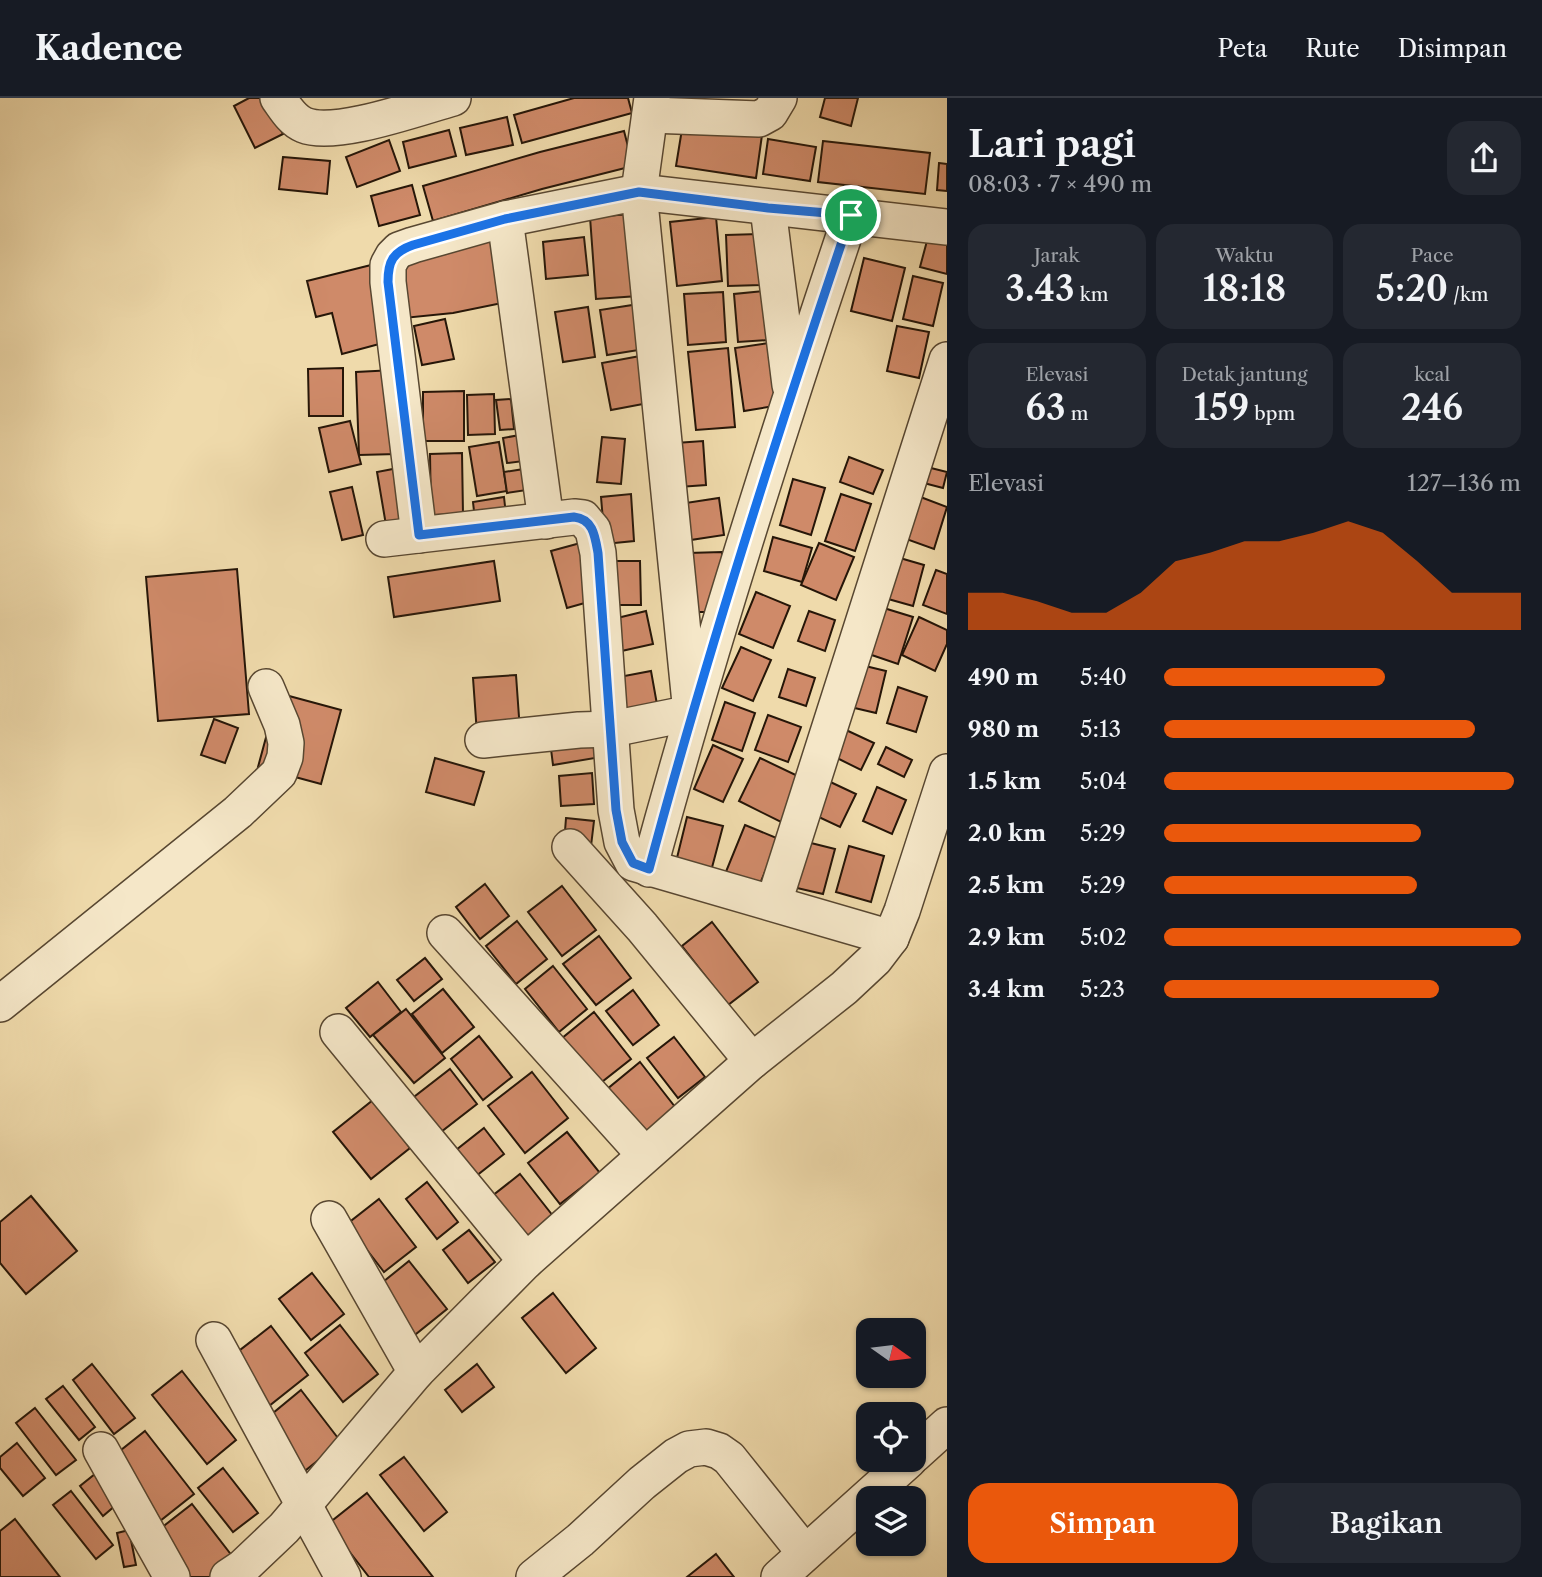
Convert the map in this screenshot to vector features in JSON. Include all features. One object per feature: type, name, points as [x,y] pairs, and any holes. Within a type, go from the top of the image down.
[{"type":"street","points":[[691,713],[639,192],[651,107],[759,119],[770,113],[779,98]]},
{"type":"street","points":[[289,105],[306,126],[334,127],[380,118],[434,101]]},
{"type":"street","points":[[419,535],[388,282],[388,265],[399,250],[505,219],[639,192],[947,227]]},
{"type":"street","points":[[768,208],[791,393]]},
{"type":"street","points":[[609,890],[641,866],[791,393],[851,215]]},
{"type":"street","points":[[505,219],[546,521]]},
{"type":"street","points":[[774,902],[947,360]]},
{"type":"street","points":[[384,539],[583,518],[590,524],[596,540],[616,810],[622,842],[641,866],[774,902],[891,938]]},
{"type":"street","points":[[0,1004],[238,812],[279,773],[285,757],[286,743],[282,725],[266,687]]},
{"type":"street","points":[[483,740],[612,729],[691,713]]},
{"type":"street","points":[[228,1577],[243,1567],[304,1507],[416,1372],[526,1261],[643,1154],[752,1061],[844,988],[875,959],[891,938],[902,911],[947,772]]},
{"type":"street","points":[[570,846],[642,927],[752,1061]]},
{"type":"street","points":[[0,975],[54,932]]},
{"type":"street","points":[[445,933],[643,1154]]},
{"type":"street","points":[[338,1032],[526,1261]]},
{"type":"street","points":[[329,1219],[416,1372]]},
{"type":"street","points":[[214,1340],[343,1577]]},
{"type":"street","points":[[926,1444],[947,1425]]},
{"type":"street","points":[[534,1577],[676,1456],[689,1449],[706,1447],[729,1458],[805,1553]]},
{"type":"street","points":[[101,1450],[172,1577]]},
{"type":"street","points":[[779,1577],[896,1472]]},
{"type":"building","points":[[249,98],[265,98],[283,134],[255,148],[234,106]]},
{"type":"building","points":[[574,98],[628,98],[632,113],[522,143],[514,115]]},
{"type":"building","points":[[825,98],[858,98],[851,126],[820,117]]},
{"type":"building","points":[[507,117],[513,145],[466,155],[460,128]]},
{"type":"building","points":[[683,123],[762,135],[756,178],[676,166]]},
{"type":"building","points":[[449,130],[456,156],[409,168],[403,142]]},
{"type":"building","points":[[624,131],[633,166],[433,221],[423,186]]},
{"type":"building","points":[[768,139],[816,147],[810,181],[763,174]]},
{"type":"building","points":[[389,140],[400,171],[357,187],[346,157]]},
{"type":"building","points":[[823,141],[930,153],[925,194],[818,182]]},
{"type":"building","points":[[283,157],[330,161],[327,194],[279,189]]},
{"type":"building","points":[[939,163],[947,164],[947,191],[937,190]]},
{"type":"building","points":[[412,185],[420,215],[379,226],[371,196]]},
{"type":"building","points":[[632,214],[638,296],[596,299],[590,217]]},
{"type":"building","points":[[716,217],[722,281],[677,286],[670,222]]},
{"type":"building","points":[[931,226],[947,231],[947,274],[920,267]]},
{"type":"building","points":[[759,234],[761,285],[728,286],[726,235]]},
{"type":"building","points":[[584,237],[588,275],[546,279],[543,242]]},
{"type":"building","points":[[493,238],[507,302],[453,313],[404,318],[398,257]]},
{"type":"building","points":[[864,258],[905,268],[892,321],[851,311]]},
{"type":"building","points":[[371,265],[383,343],[342,354],[332,313],[316,317],[307,281]]},
{"type":"building","points":[[913,276],[943,283],[933,326],[903,319]]},
{"type":"building","points":[[765,291],[769,340],[738,342],[734,294]]},
{"type":"building","points":[[723,292],[726,342],[688,345],[684,294]]},
{"type":"building","points":[[639,304],[645,349],[607,355],[600,310]]},
{"type":"building","points":[[588,307],[595,357],[563,362],[555,312]]},
{"type":"building","points":[[445,319],[454,359],[422,365],[414,326]]},
{"type":"building","points":[[897,326],[929,332],[919,378],[887,371]]},
{"type":"building","points":[[776,342],[786,404],[744,411],[735,348]]},
{"type":"building","points":[[728,348],[735,427],[696,430],[688,352]]},
{"type":"building","points":[[651,354],[659,401],[611,410],[602,363]]},
{"type":"building","points":[[343,368],[343,416],[309,416],[308,369]]},
{"type":"building","points":[[394,370],[397,454],[359,455],[356,372]]},
{"type":"building","points":[[464,391],[464,441],[423,441],[423,392]]},
{"type":"building","points":[[494,394],[495,434],[468,435],[467,395]]},
{"type":"building","points":[[511,399],[514,429],[500,430],[496,400]]},
{"type":"building","points":[[350,421],[361,464],[329,472],[319,428]]},
{"type":"building","points":[[520,435],[524,461],[507,463],[503,438]]},
{"type":"building","points":[[602,437],[625,439],[621,484],[597,482]]},
{"type":"building","points":[[703,441],[706,485],[679,487],[676,443]]},
{"type":"building","points":[[499,442],[507,491],[477,496],[469,447]]},
{"type":"building","points":[[462,453],[463,514],[431,515],[430,454]]},
{"type":"building","points":[[849,457],[883,470],[873,494],[840,482]]},
{"type":"building","points":[[919,465],[947,472],[943,488],[916,481]]},
{"type":"building","points":[[393,469],[404,528],[387,531],[377,472]]},
{"type":"building","points":[[524,469],[527,490],[507,493],[504,472]]},
{"type":"building","points":[[793,479],[825,488],[811,535],[780,525]]},
{"type":"building","points":[[352,487],[363,535],[342,540],[330,492]]},
{"type":"building","points":[[910,493],[947,507],[934,549],[895,535]]},
{"type":"building","points":[[631,494],[634,541],[605,544],[601,497]]},
{"type":"building","points":[[841,494],[871,504],[855,551],[825,541]]},
{"type":"building","points":[[504,497],[506,515],[475,520],[473,502]]},
{"type":"building","points":[[719,498],[724,535],[684,541],[679,504]]},
{"type":"building","points":[[773,537],[812,548],[802,582],[764,571]]},
{"type":"building","points":[[584,542],[599,599],[567,608],[551,551]]},
{"type":"building","points":[[819,543],[854,557],[836,600],[801,585]]},
{"type":"building","points":[[722,552],[723,612],[688,612],[688,553]]},
{"type":"building","points":[[893,556],[924,565],[913,606],[881,597]]},
{"type":"building","points":[[494,561],[500,601],[394,617],[388,577]]},
{"type":"building","points":[[608,561],[640,561],[641,605],[609,605]]},
{"type":"building","points":[[237,569],[249,714],[158,721],[146,577]]},
{"type":"building","points":[[936,570],[947,574],[947,614],[923,605]]},
{"type":"building","points":[[756,592],[790,606],[773,648],[739,634]]},
{"type":"building","points":[[874,605],[913,617],[898,664],[860,651]]},
{"type":"building","points":[[646,611],[653,644],[617,652],[609,620]]},
{"type":"building","points":[[809,611],[835,620],[825,651],[798,641]]},
{"type":"building","points":[[919,617],[947,630],[947,644],[935,671],[902,655]]},
{"type":"building","points":[[741,647],[771,660],[753,701],[722,688]]},
{"type":"building","points":[[857,664],[886,671],[876,713],[846,706]]},
{"type":"building","points":[[788,669],[815,678],[806,706],[779,697]]},
{"type":"building","points":[[651,671],[658,710],[626,716],[619,677]]},
{"type":"building","points":[[516,675],[520,731],[477,734],[473,678]]},
{"type":"building","points":[[898,687],[927,697],[916,732],[887,723]]},
{"type":"building","points":[[278,693],[341,710],[321,784],[258,767]]},
{"type":"building","points":[[725,702],[755,713],[742,751],[712,740]]},
{"type":"building","points":[[768,715],[801,727],[788,762],[755,750]]},
{"type":"building","points":[[214,719],[238,728],[225,763],[201,755]]},
{"type":"building","points":[[846,730],[874,743],[861,770],[833,756]]},
{"type":"building","points":[[597,734],[601,757],[553,765],[550,741]]},
{"type":"building","points":[[713,745],[743,759],[723,802],[694,789]]},
{"type":"building","points":[[886,747],[912,760],[904,777],[878,764]]},
{"type":"building","points":[[435,758],[484,772],[474,805],[426,792]]},
{"type":"building","points":[[760,758],[802,778],[781,822],[739,801]]},
{"type":"building","points":[[592,773],[594,804],[561,806],[559,776]]},
{"type":"building","points":[[824,779],[856,794],[840,827],[808,812]]},
{"type":"building","points":[[877,787],[906,800],[892,834],[863,821]]},
{"type":"building","points":[[687,817],[723,826],[710,875],[675,866]]},
{"type":"building","points":[[566,818],[594,821],[591,846],[564,844]]},
{"type":"building","points":[[745,825],[779,839],[756,893],[723,879]]},
{"type":"building","points":[[795,839],[835,849],[823,894],[784,885]]},
{"type":"building","points":[[849,846],[884,856],[871,902],[836,892]]},
{"type":"building","points":[[485,884],[509,916],[480,939],[456,907]]},
{"type":"building","points":[[562,886],[596,930],[562,956],[528,912]]},
{"type":"building","points":[[517,921],[547,959],[516,984],[486,946]]},
{"type":"building","points":[[712,922],[758,982],[728,1005],[682,946]]},
{"type":"building","points":[[599,936],[631,978],[596,1005],[563,964]]},
{"type":"building","points":[[425,958],[442,979],[414,1001],[397,980]]},
{"type":"building","points":[[553,966],[587,1009],[559,1032],[525,989]]},
{"type":"building","points":[[378,982],[401,1012],[370,1037],[346,1008]]},
{"type":"building","points":[[443,989],[474,1027],[442,1053],[412,1014]]},
{"type":"building","points":[[633,990],[659,1025],[633,1045],[606,1011]]},
{"type":"building","points":[[406,1009],[445,1058],[414,1083],[373,1035]]},
{"type":"building","points":[[594,1012],[631,1059],[598,1085],[561,1039]]},
{"type":"building","points":[[479,1036],[512,1077],[483,1100],[451,1059]]},
{"type":"building","points":[[674,1037],[705,1077],[678,1098],[647,1058]]},
{"type":"building","points":[[640,1062],[679,1112],[645,1139],[606,1090]]},
{"type":"building","points":[[450,1069],[477,1104],[437,1135],[410,1100]]},
{"type":"building","points":[[532,1072],[568,1118],[525,1153],[488,1106]]},
{"type":"building","points":[[373,1100],[410,1148],[371,1179],[333,1132]]},
{"type":"building","points":[[484,1128],[504,1154],[471,1180],[451,1154]]},
{"type":"building","points":[[567,1132],[600,1173],[560,1204],[528,1163]]},
{"type":"building","points":[[520,1174],[557,1221],[523,1247],[487,1200]]},
{"type":"building","points":[[427,1182],[458,1222],[437,1239],[406,1199]]},
{"type":"building","points":[[31,1196],[77,1251],[26,1294],[0,1263],[0,1222]]},
{"type":"building","points":[[379,1199],[416,1247],[384,1272],[347,1224]]},
{"type":"building","points":[[469,1230],[495,1262],[468,1283],[443,1250]]},
{"type":"building","points":[[409,1261],[447,1309],[411,1338],[373,1290]]},
{"type":"building","points":[[312,1273],[344,1314],[311,1340],[279,1299]]},
{"type":"building","points":[[553,1293],[596,1348],[566,1373],[522,1318]]},
{"type":"building","points":[[340,1325],[378,1374],[343,1402],[305,1353]]},
{"type":"building","points":[[271,1326],[308,1375],[269,1406],[231,1357]]},
{"type":"building","points":[[92,1364],[135,1418],[114,1434],[73,1380]]},
{"type":"building","points":[[477,1364],[494,1387],[462,1412],[445,1390]]},
{"type":"building","points":[[182,1371],[236,1440],[207,1464],[152,1395]]},
{"type":"building","points":[[63,1386],[95,1427],[79,1440],[46,1399]]},
{"type":"building","points":[[301,1390],[341,1442],[301,1474],[261,1423]]},
{"type":"building","points":[[35,1408],[76,1460],[56,1475],[16,1423]]},
{"type":"building","points":[[145,1431],[194,1494],[160,1521],[111,1458]]},
{"type":"building","points":[[17,1443],[45,1478],[23,1496],[0,1468],[0,1457]]},
{"type":"building","points":[[404,1457],[447,1512],[424,1531],[380,1475]]},
{"type":"building","points":[[223,1468],[258,1513],[233,1532],[198,1488]]},
{"type":"building","points":[[100,1470],[123,1499],[103,1516],[80,1486]]},
{"type":"building","points":[[71,1491],[113,1545],[96,1559],[53,1505]]},
{"type":"building","points":[[367,1493],[433,1577],[369,1577],[328,1524]]},
{"type":"building","points":[[192,1504],[236,1561],[216,1577],[190,1577],[156,1532]]},
{"type":"building","points":[[15,1519],[60,1577],[0,1577],[0,1531]]},
{"type":"building","points":[[129,1530],[136,1565],[124,1567],[117,1533]]},
{"type":"building","points":[[716,1554],[734,1577],[687,1577]]},
{"type":"route","points":[[639,192],[851,215],[791,393],[691,713],[649,869],[633,863],[622,842],[616,810],[598,553],[590,524],[583,518],[574,517],[419,535],[388,265],[399,250],[442,236],[505,219],[639,192]]}]
